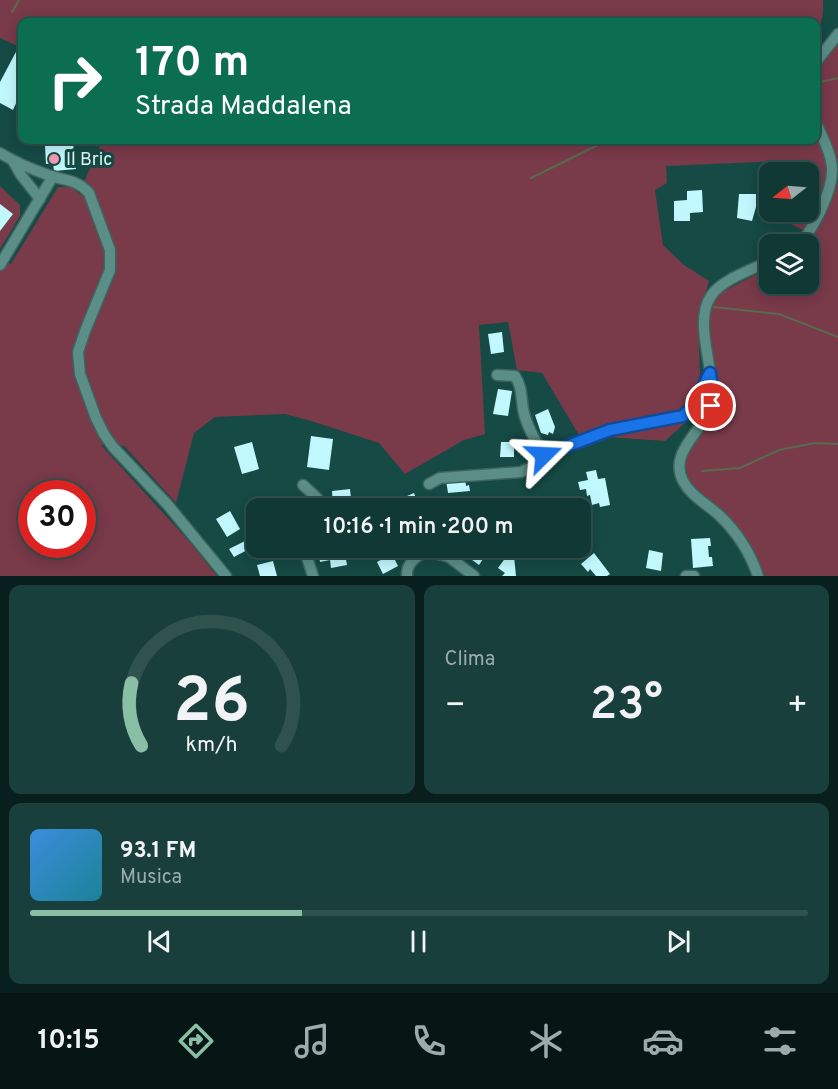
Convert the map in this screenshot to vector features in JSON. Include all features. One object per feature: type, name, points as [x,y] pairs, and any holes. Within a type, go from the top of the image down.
[{"type":"street","points":[[820,57],[838,34]]},
{"type":"street","points":[[807,234],[814,225],[834,180],[834,166],[830,151],[820,131]]},
{"type":"street","points":[[0,153],[13,161],[52,176],[74,181],[84,187],[89,194],[110,250],[110,270],[78,352],[80,374],[104,434],[167,504],[226,576]]},
{"type":"street","points":[[13,161],[40,199]]},
{"type":"street","points":[[0,266],[52,176]]},
{"type":"street","points":[[758,576],[752,558],[739,536],[719,515],[693,494],[679,470],[681,454],[708,415],[711,406],[712,388],[705,322],[711,296],[734,278],[759,266]]},
{"type":"street","points":[[429,484],[440,478],[521,472],[536,465],[544,455],[610,430],[683,416],[695,404],[710,373]]},
{"type":"street","points":[[497,375],[515,376],[521,385],[523,410],[544,455]]},
{"type":"street","points":[[303,484],[317,498]]},
{"type":"street","points":[[407,576],[414,558],[426,551],[449,557],[474,576]]},
{"type":"street","points":[[307,558],[313,576]]},
{"type":"street","points":[[686,576],[694,576]]},
{"type":"shaded area","points":[[0,0],[823,0],[820,25],[820,18],[18,18],[18,46],[0,38]]},
{"type":"shaded area","points":[[838,39],[838,167],[820,119],[820,63]]},
{"type":"shaded area","points":[[820,143],[831,177],[819,205],[819,162],[801,162],[801,160],[666,166],[667,183],[655,190],[663,245],[684,265],[709,281],[698,320],[700,374],[685,423],[665,441],[579,435],[542,373],[517,370],[508,322],[479,325],[485,434],[464,440],[405,474],[379,443],[308,420],[285,414],[215,417],[194,433],[176,503],[124,446],[101,445],[187,539],[217,576],[0,576],[0,259],[11,264],[58,187],[71,187],[80,194],[100,144]]},
{"type":"shaded area","points":[[838,181],[838,576],[763,576],[709,502],[688,482],[685,460],[690,445],[718,404],[708,316],[718,294],[759,273],[759,294],[819,294],[819,234],[812,234]]},
{"type":"shaded area","points":[[0,186],[20,205],[20,216],[0,249]]},
{"type":"shaded area","points":[[791,222],[812,222],[803,230],[791,224]]},
{"type":"building","points":[[17,50],[18,99],[13,110],[0,103],[0,82]]},
{"type":"building","points":[[73,144],[76,169],[54,171],[53,163],[46,164],[45,146]]},
{"type":"building","points":[[702,190],[703,212],[690,213],[690,221],[674,221],[674,201],[687,200],[687,191]]},
{"type":"building","points":[[739,194],[756,194],[756,207],[752,221],[737,218]]},
{"type":"building","points":[[0,204],[13,214],[0,231]]},
{"type":"building","points":[[502,332],[504,352],[491,354],[488,334]]},
{"type":"building","points":[[498,389],[512,391],[508,416],[493,414]]},
{"type":"building","points":[[548,409],[555,427],[553,434],[549,432],[548,435],[541,433],[535,415]]},
{"type":"building","points":[[311,436],[333,439],[329,470],[307,467]]},
{"type":"building","points":[[252,442],[259,469],[242,474],[234,447]]},
{"type":"building","points":[[501,442],[514,442],[514,457],[500,457]]},
{"type":"building","points":[[596,470],[598,479],[605,478],[610,505],[600,507],[599,503],[592,505],[586,489],[580,490],[578,482],[588,480],[586,472]]},
{"type":"building","points":[[465,478],[466,486],[469,485],[470,491],[448,493],[446,480]]},
{"type":"building","points":[[350,489],[351,498],[332,498],[332,491]]},
{"type":"building","points":[[414,493],[416,498],[402,498]]},
{"type":"building","points":[[230,511],[240,529],[227,537],[216,519]]},
{"type":"building","points":[[710,538],[709,557],[712,557],[713,566],[693,568],[691,539]]},
{"type":"building","points":[[246,540],[246,551],[234,557],[229,549]]},
{"type":"building","points":[[649,550],[663,553],[661,571],[646,568]]},
{"type":"building","points":[[594,553],[610,574],[596,576],[590,569],[588,572],[581,564],[591,558]]},
{"type":"building","points":[[319,558],[346,558],[347,565],[331,568],[330,560],[320,562]]},
{"type":"building","points":[[384,558],[394,558],[398,566],[383,574],[377,562]]},
{"type":"building","points":[[469,558],[484,558],[479,565]]},
{"type":"building","points":[[505,558],[514,558],[516,576],[502,576],[505,573],[498,568]]},
{"type":"building","points":[[273,561],[277,576],[260,576],[257,565]]},
{"type":"waterway","points":[[12,12],[19,0]]},
{"type":"waterway","points":[[820,82],[838,78]]},
{"type":"waterway","points":[[531,178],[600,144]]},
{"type":"waterway","points":[[714,307],[779,314],[838,337]]},
{"type":"waterway","points":[[702,471],[740,468],[779,450],[815,443],[838,444]]},
{"type":"place","name":"Il Bric","points":[[54,159]]},
{"type":"route","points":[[544,455],[610,430],[683,416],[695,404],[710,373],[711,406]]}]
